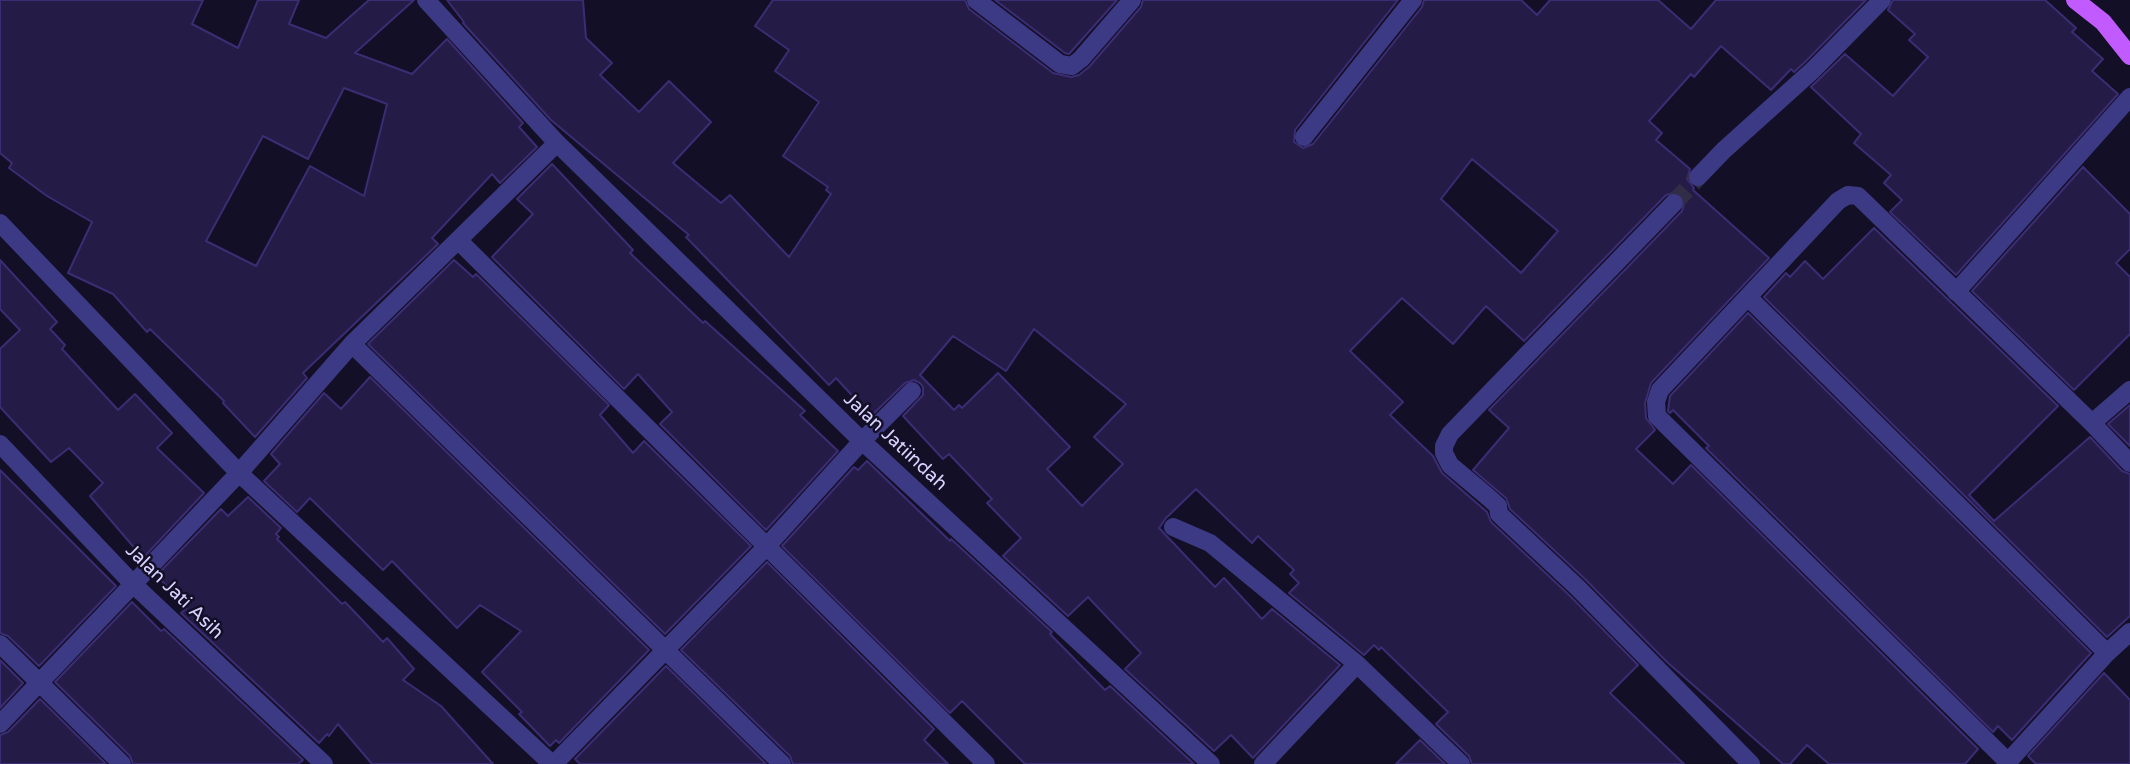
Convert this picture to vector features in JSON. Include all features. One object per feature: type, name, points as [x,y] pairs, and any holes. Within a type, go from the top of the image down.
[{"type":"main road","points":[[2075,0],[2103,22],[2130,56]]},
{"type":"street","name":"Jalan Jatiindah","points":[[426,0],[557,143],[862,441],[1211,764]]},
{"type":"street","points":[[976,0],[1060,64],[1072,66],[1132,0]]},
{"type":"street","points":[[1304,137],[1413,0]]},
{"type":"street","points":[[1698,177],[1724,150],[1814,70],[1882,0]]},
{"type":"street","points":[[1956,292],[2130,97]]},
{"type":"street","points":[[0,724],[239,473],[352,344],[557,143]]},
{"type":"street","points":[[2130,463],[1857,196],[1848,195],[1838,201],[1660,390],[1657,416],[2007,763],[2107,653],[2130,632]]},
{"type":"street","points":[[1674,203],[1450,434],[1444,446],[1444,453],[1450,465],[1488,496],[1497,506],[1499,514],[1577,587],[1751,764]]},
{"type":"street","points":[[0,223],[239,473],[553,764],[767,546],[862,441],[912,391]]},
{"type":"street","points":[[459,241],[986,764]]},
{"type":"street","points":[[1748,297],[2107,653]]},
{"type":"street","points":[[352,344],[782,764]]},
{"type":"street","points":[[2092,423],[2130,390]]},
{"type":"street","name":"Jalan Jati Asih","points":[[0,444],[133,584],[324,764]]},
{"type":"street","points":[[1173,527],[1210,543],[1357,664],[1461,764]]},
{"type":"street","points":[[0,644],[122,764]]},
{"type":"street","points":[[1263,764],[1357,664]]},
{"type":"building","points":[[0,0],[203,0],[192,24],[238,48],[258,0],[299,0],[289,24],[326,38],[369,0],[414,0],[355,53],[412,74],[447,39],[523,123],[519,127],[537,147],[500,183],[492,174],[432,238],[438,244],[303,373],[307,378],[255,437],[224,401],[150,329],[147,332],[113,294],[68,273],[92,222],[47,196],[9,168],[12,163],[0,153]],"holes":[[[344,88],[387,104],[364,196],[310,166],[256,266],[206,241],[263,136],[308,159]]]},
{"type":"building","points":[[447,0],[583,0],[586,38],[612,63],[600,75],[639,112],[669,81],[711,122],[673,163],[721,203],[730,195],[789,257],[831,194],[826,190],[828,187],[783,156],[819,102],[775,71],[789,50],[755,26],[773,0],[965,0],[969,9],[1053,73],[1071,77],[1079,75],[1089,67],[1141,7],[1143,0],[1398,0],[1295,130],[1294,142],[1303,148],[1313,144],[1422,7],[1424,0],[1521,0],[1537,15],[1550,0],[1658,0],[1691,29],[1716,0],[1866,0],[1805,62],[1794,72],[1791,69],[1771,90],[1721,46],[1694,77],[1691,74],[1649,121],[1662,133],[1656,140],[1690,169],[1687,179],[1693,190],[1769,258],[1651,383],[1645,403],[1646,418],[1655,430],[1636,449],[1673,484],[1691,465],[1978,749],[1965,764],[1829,764],[1807,745],[1790,764],[1783,764],[1667,662],[1585,579],[1510,509],[1506,498],[1473,470],[1509,428],[1489,410],[1682,211],[1685,201],[1677,192],[1666,195],[1524,341],[1486,306],[1453,344],[1402,298],[1350,351],[1403,402],[1390,415],[1433,456],[1442,473],[1487,512],[1491,522],[1638,665],[1610,693],[1684,764],[1472,764],[1469,756],[1436,724],[1448,712],[1381,647],[1379,650],[1374,645],[1364,655],[1289,593],[1299,583],[1290,574],[1294,570],[1258,536],[1252,543],[1196,489],[1159,528],[1215,587],[1224,578],[1262,619],[1272,609],[1340,665],[1253,758],[1231,735],[1214,751],[1125,669],[1141,653],[1088,597],[1068,616],[1003,556],[1021,538],[987,503],[992,499],[949,454],[943,459],[903,416],[923,395],[920,383],[914,380],[905,383],[871,416],[836,378],[829,385],[686,237],[689,235],[551,120]],"holes":[[[1472,159],[1558,231],[1521,273],[1441,199]],[[1034,329],[1126,404],[1094,437],[1123,464],[1082,506],[1047,469],[1070,447],[998,373],[962,408],[959,405],[954,410],[920,375],[953,336],[1006,371]]]},
{"type":"building","points":[[995,0],[1117,0],[1069,54]]},
{"type":"building","points":[[1893,0],[2045,0],[2076,28],[2072,32],[2103,59],[2092,71],[2118,94],[1956,275],[1890,212],[1902,200],[1884,183],[1891,175],[1854,143],[1861,134],[1811,87],[1845,54],[1893,96],[1928,57],[1909,40],[1915,34],[1888,10]]},
{"type":"building","points":[[552,164],[633,250],[630,253],[703,323],[705,321],[805,411],[800,415],[838,451],[766,530],[660,424],[672,412],[638,374],[624,389],[492,257],[533,214],[517,199]]},
{"type":"building","points":[[2083,167],[2130,214],[2130,249],[2116,263],[2130,277],[2130,334],[2074,390],[1972,291]]},
{"type":"building","points":[[1874,228],[2058,406],[1969,495],[1994,521],[2090,437],[2122,471],[2130,474],[2130,616],[2107,637],[1764,297],[1786,273],[1790,277],[1805,261],[1823,279]]},
{"type":"building","points":[[0,260],[57,322],[50,329],[65,345],[62,349],[118,410],[135,394],[172,433],[157,448],[204,493],[143,558],[90,496],[103,483],[69,448],[51,462],[0,407],[0,349],[20,330],[0,309]]},
{"type":"building","points":[[454,260],[473,277],[476,274],[609,405],[600,415],[633,453],[644,441],[751,546],[665,634],[368,344]]},
{"type":"building","points":[[1748,313],[2091,653],[2012,740],[1998,726],[1993,732],[1706,448],[1709,446],[1673,410],[1670,413],[1668,411],[1670,396]]},
{"type":"building","points":[[370,377],[649,650],[559,743],[556,740],[550,746],[519,714],[522,712],[482,672],[521,631],[480,605],[457,628],[392,561],[383,570],[310,498],[297,512],[264,481],[280,464],[271,454],[324,393],[341,409]]},
{"type":"building","points":[[2130,405],[2130,446],[2108,424]]},
{"type":"building","points":[[867,461],[950,541],[951,539],[1052,632],[1050,634],[1105,690],[1110,686],[1194,764],[1025,764],[962,701],[950,713],[782,546],[854,467],[858,470]]},
{"type":"building","points":[[0,470],[116,586],[39,666],[8,636],[0,633]]},
{"type":"building","points":[[248,497],[281,528],[276,534],[279,537],[277,539],[342,604],[345,602],[383,642],[387,638],[414,669],[403,680],[441,706],[493,764],[372,764],[338,724],[329,736],[327,734],[319,743],[181,613],[186,609],[157,575],[221,509],[228,516]]},
{"type":"building","points":[[767,562],[934,729],[924,740],[948,764],[793,764],[790,756],[681,650]]},
{"type":"building","points":[[132,602],[303,760],[298,764],[133,764],[130,756],[55,682]]},
{"type":"building","points":[[0,660],[23,683],[0,708]]},
{"type":"building","points":[[666,666],[766,764],[580,764],[575,759]]},
{"type":"building","points":[[2104,673],[2130,700],[2130,764],[2036,764],[2028,756]]},
{"type":"building","points":[[40,699],[106,764],[0,764],[0,735],[8,732]]},
{"type":"building","points":[[1420,740],[1445,764],[1396,764]]},
{"type":"tunnel","points":[[1674,203],[1698,177]]}]
